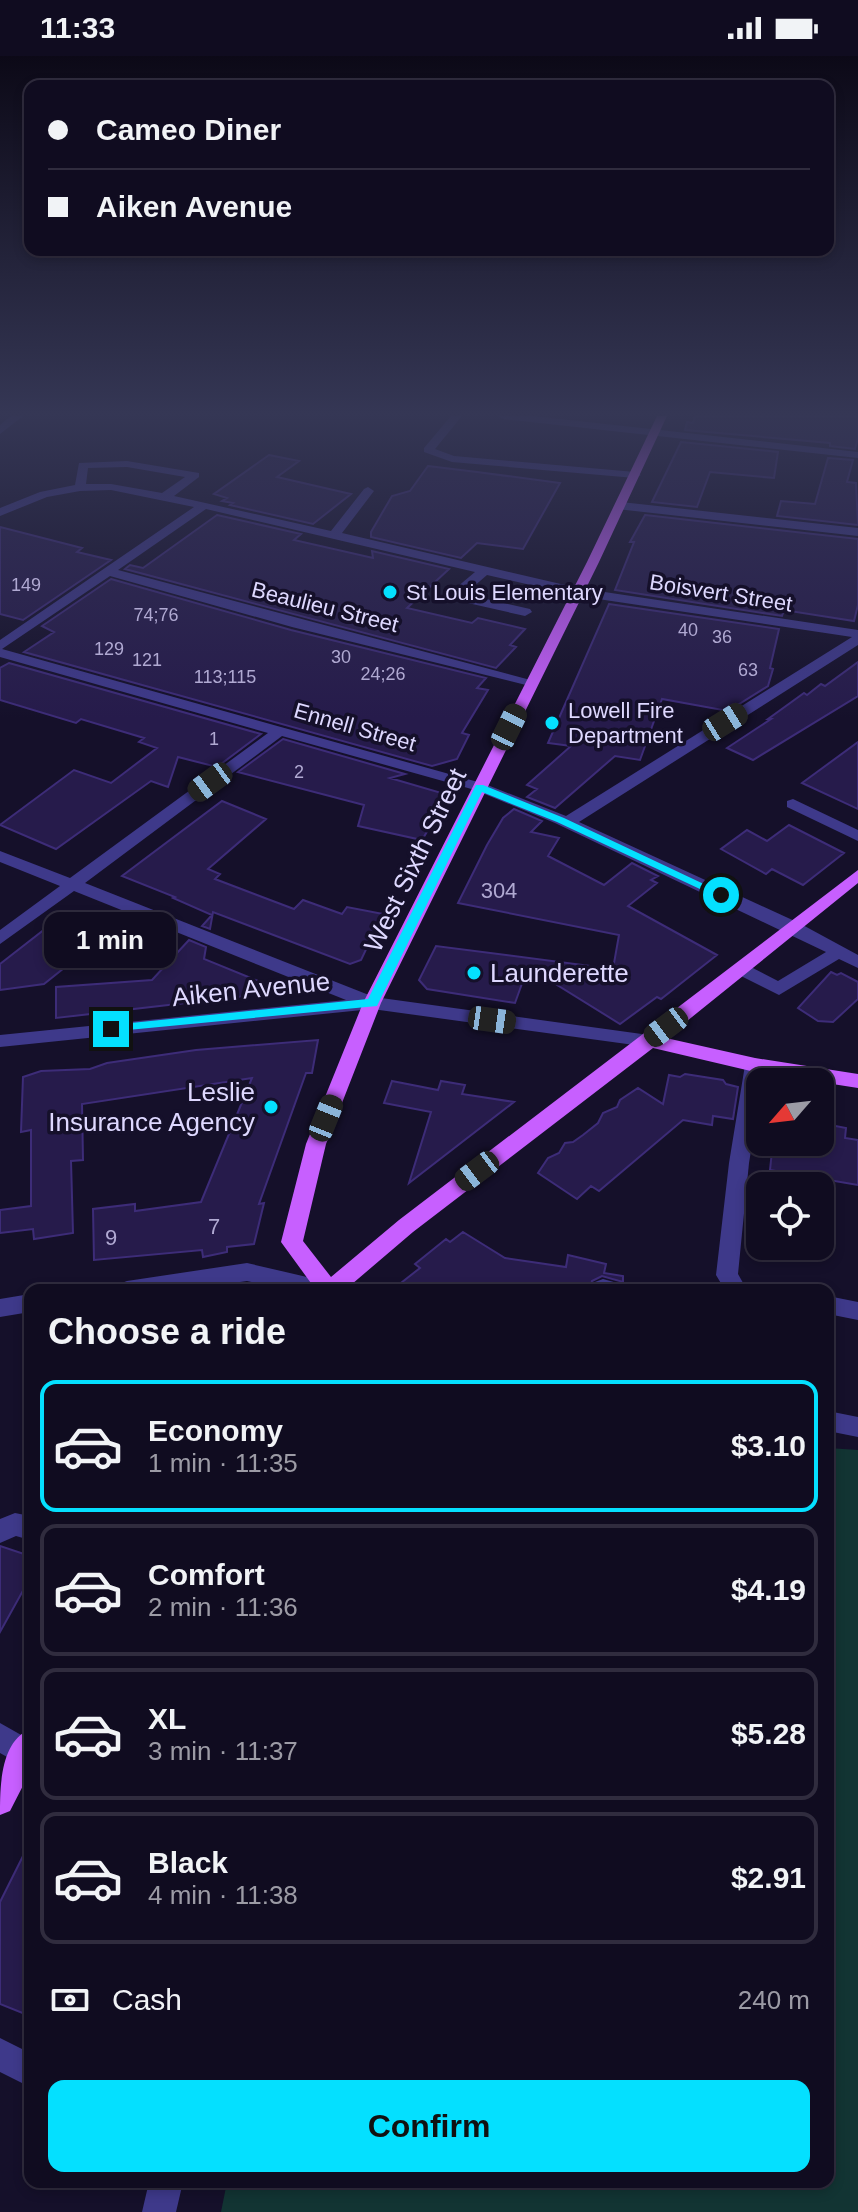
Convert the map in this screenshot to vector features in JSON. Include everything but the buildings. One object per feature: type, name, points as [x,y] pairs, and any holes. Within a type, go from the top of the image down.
[{"type":"main road","name":"West Sixth Street","points":[[323,1284],[292,1242],[316,1144],[372,1003],[616,517]]},
{"type":"main road","points":[[334,1284],[858,875]]},
{"type":"main road","points":[[649,1041],[755,1065],[858,1081]]},
{"type":"main road","points":[[0,1801],[24,1754]]},
{"type":"street","points":[[0,646],[187,517]]},
{"type":"street","name":"Boisvert Street","points":[[254,517],[578,592],[858,636]]},
{"type":"street","points":[[334,535],[348,517]]},
{"type":"street","points":[[718,517],[858,532]]},
{"type":"street","points":[[485,570],[455,596],[525,612]]},
{"type":"street","name":"Beaulieu Street","points":[[108,571],[297,624],[531,682]]},
{"type":"street","points":[[567,823],[858,636]]},
{"type":"street","name":"Ennell Street","points":[[0,653],[480,787],[567,823],[793,927],[858,962]]},
{"type":"street","points":[[0,938],[280,731]]},
{"type":"street","points":[[793,804],[858,836]]},
{"type":"street","points":[[0,856],[372,1003]]},
{"type":"street","points":[[741,969],[779,989],[838,952]]},
{"type":"street","name":"Aiken Avenue","points":[[0,1041],[372,1003],[649,1041]]},
{"type":"street","points":[[737,1284],[727,1275],[739,1163],[755,1065]]},
{"type":"street","points":[[167,1284],[247,1272],[300,1284]]},
{"type":"street","points":[[0,1308],[24,1304]]},
{"type":"street","points":[[834,1306],[858,1311]]},
{"type":"street","points":[[834,1422],[858,1427]]},
{"type":"street","points":[[0,1531],[15,1524],[24,1526]]},
{"type":"street","points":[[0,1737],[24,1747]]},
{"type":"street","points":[[0,2054],[24,2068]]},
{"type":"street","points":[[159,2212],[165,2188]]},
{"type":"green space","points":[[834,1448],[858,1450],[858,2212],[221,2212],[226,2188],[834,2188]]},
{"type":"place","name":"St Louis Elementary","points":[[390,592]]},
{"type":"place","name":"Lowell Fire Department","points":[[552,723]]},
{"type":"place","name":"Launderette","points":[[474,973]]},
{"type":"place","name":"Leslie Insurance Agency","points":[[271,1107]]},
{"type":"route","points":[[111,1029],[372,1003],[480,787],[561,820],[721,895]]}]
